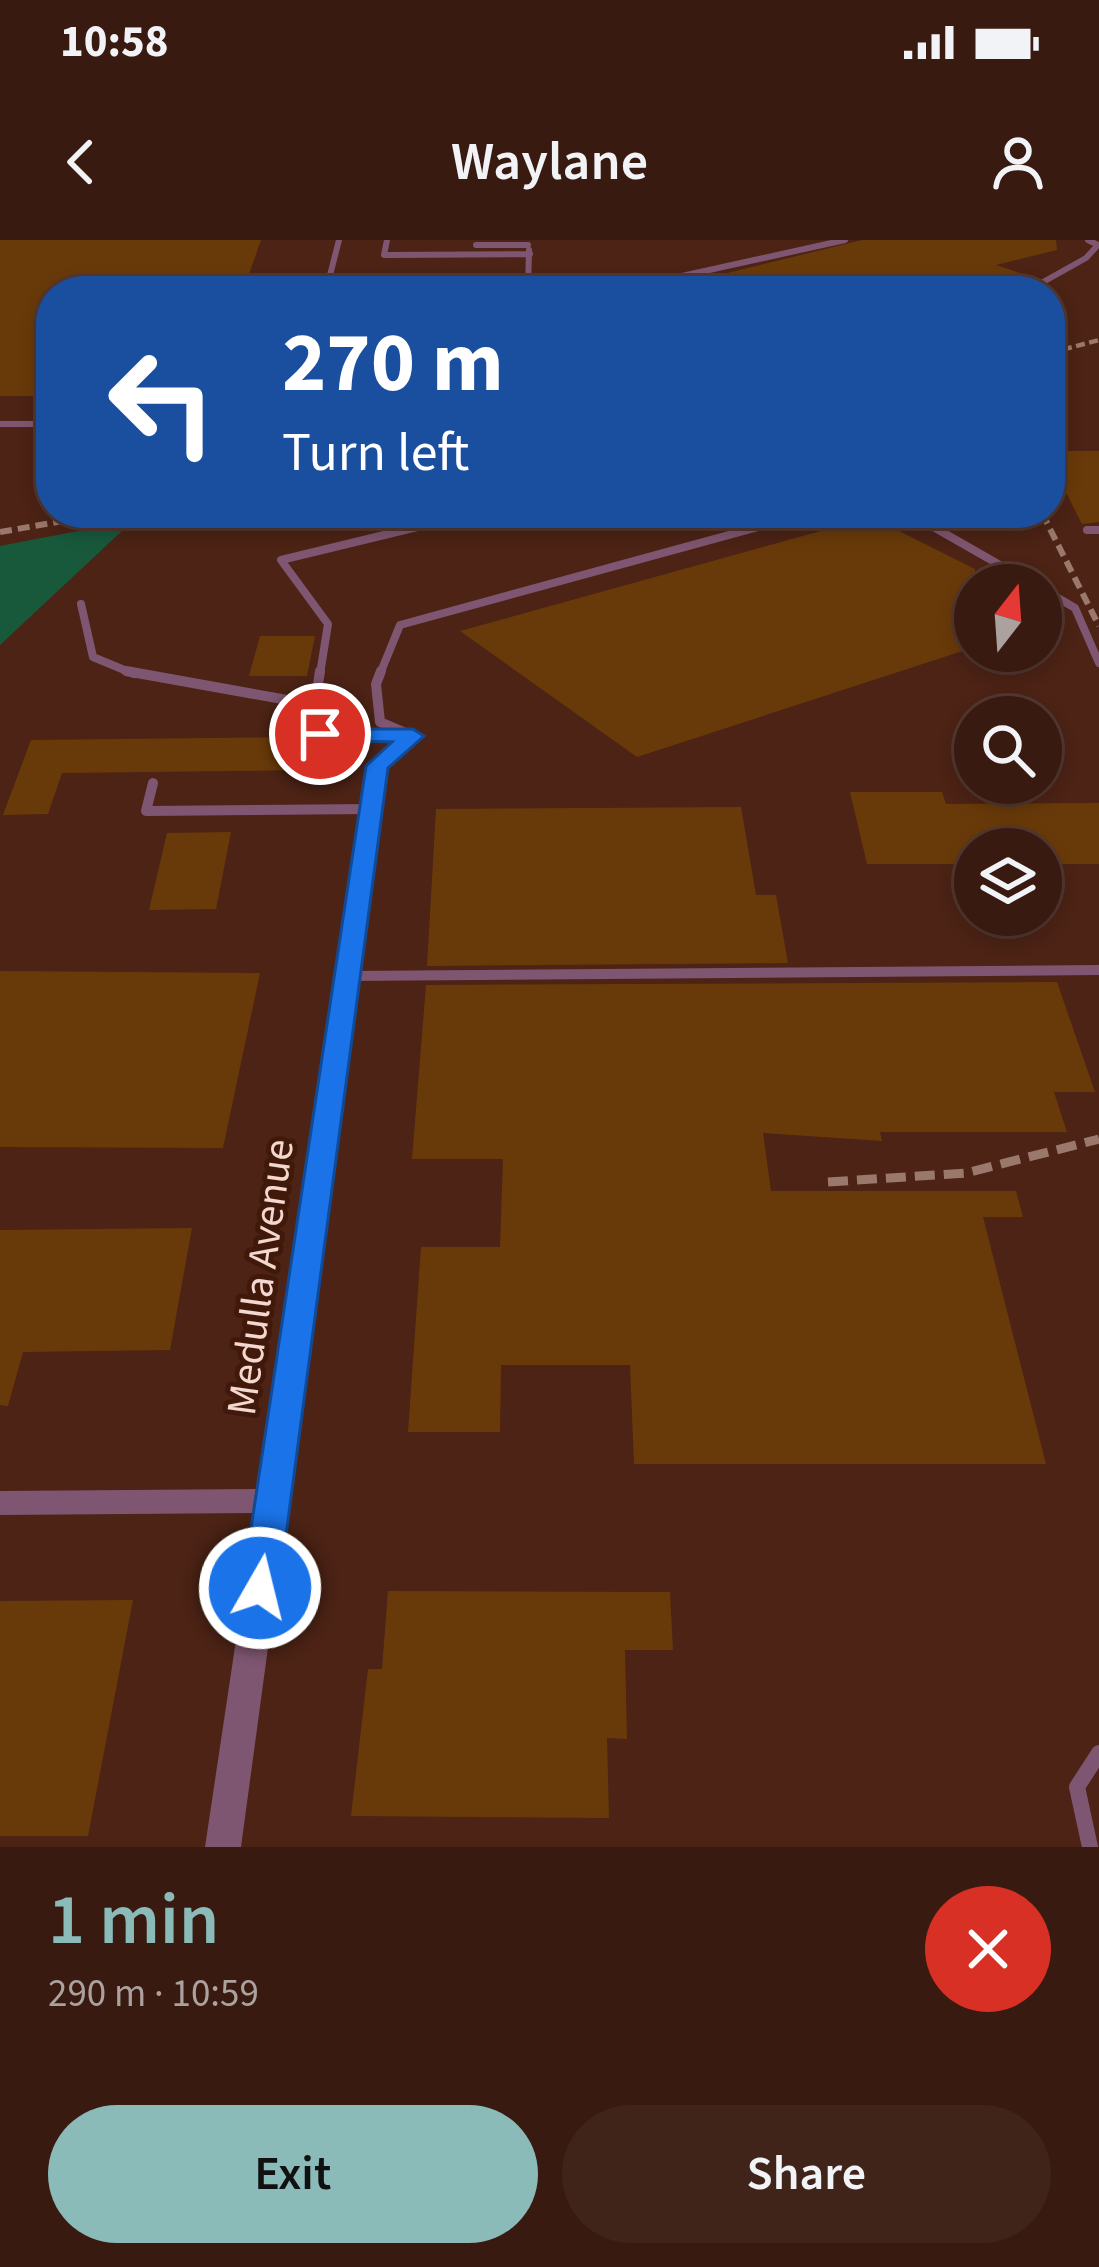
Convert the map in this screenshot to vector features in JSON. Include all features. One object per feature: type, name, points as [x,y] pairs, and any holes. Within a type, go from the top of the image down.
[{"type":"street","name":"Medulla Avenue","points":[[223,1847],[377,766],[413,736]]},
{"type":"street","points":[[0,1503],[272,1502]]},
{"type":"lane","points":[[330,276],[339,240]]},
{"type":"lane","points":[[387,240],[384,255],[529,246],[528,276]]},
{"type":"lane","points":[[682,276],[845,240]]},
{"type":"lane","points":[[1054,276],[1097,245],[1088,240]]},
{"type":"lane","points":[[0,424],[36,424]]},
{"type":"lane","points":[[413,528],[281,560],[328,624],[315,705],[320,734],[413,736]]},
{"type":"lane","points":[[413,736],[380,722],[376,684],[400,625],[754,528]]},
{"type":"lane","points":[[935,528],[998,564]]},
{"type":"lane","points":[[1087,530],[1099,530]]},
{"type":"lane","points":[[1062,601],[1075,608],[1099,663]]},
{"type":"lane","points":[[81,604],[93,657],[132,674],[315,705]]},
{"type":"lane","points":[[153,783],[146,811],[371,808]]},
{"type":"lane","points":[[347,976],[1099,970]]},
{"type":"lane","points":[[1090,1847],[1077,1787],[1099,1754]]},
{"type":"green space","points":[[94,528],[125,528],[0,645],[0,546]]},
{"type":"building","points":[[0,240],[261,240],[248,276],[36,276],[36,396],[0,396]]},
{"type":"building","points":[[862,240],[1056,240],[1057,250],[996,265],[1029,276],[715,276]]},
{"type":"building","points":[[1065,451],[1099,451],[1099,522],[1082,524],[1065,491]]},
{"type":"building","points":[[831,528],[893,528],[965,564],[954,564],[954,654],[637,757],[460,631]]},
{"type":"building","points":[[260,636],[315,636],[307,676],[249,676]]},
{"type":"building","points":[[295,737],[294,743],[315,743],[311,770],[62,773],[48,814],[3,815],[31,740]]},
{"type":"building","points":[[850,792],[942,792],[946,804],[1099,803],[1099,864],[1062,864],[1062,828],[954,828],[954,864],[867,864]]},
{"type":"building","points":[[741,807],[756,895],[776,895],[788,963],[427,966],[436,809]]},
{"type":"building","points":[[231,832],[216,909],[149,910],[167,833]]},
{"type":"building","points":[[0,971],[260,973],[223,1148],[0,1147]]},
{"type":"building","points":[[1057,982],[1095,1092],[1054,1092],[1067,1132],[880,1132],[882,1141],[763,1133],[771,1191],[1016,1191],[1023,1217],[983,1217],[1046,1464],[634,1464],[630,1365],[501,1365],[500,1432],[408,1432],[421,1247],[500,1247],[503,1159],[412,1159],[426,985]]},
{"type":"building","points":[[192,1228],[170,1350],[23,1352],[8,1406],[0,1405],[0,1230]]},
{"type":"building","points":[[388,1591],[670,1592],[673,1650],[625,1650],[627,1739],[607,1738],[609,1818],[351,1816],[368,1669],[382,1669]]},
{"type":"building","points":[[133,1600],[88,1836],[0,1836],[0,1601]]},
{"type":"railway","points":[[1065,349],[1099,340]]},
{"type":"railway","points":[[0,532],[36,526]]},
{"type":"railway","points":[[1050,528],[1099,626]]},
{"type":"railway","points":[[828,1182],[966,1173],[1099,1139]]},
{"type":"route","points":[[260,1588],[377,766],[413,736],[320,734]]}]
